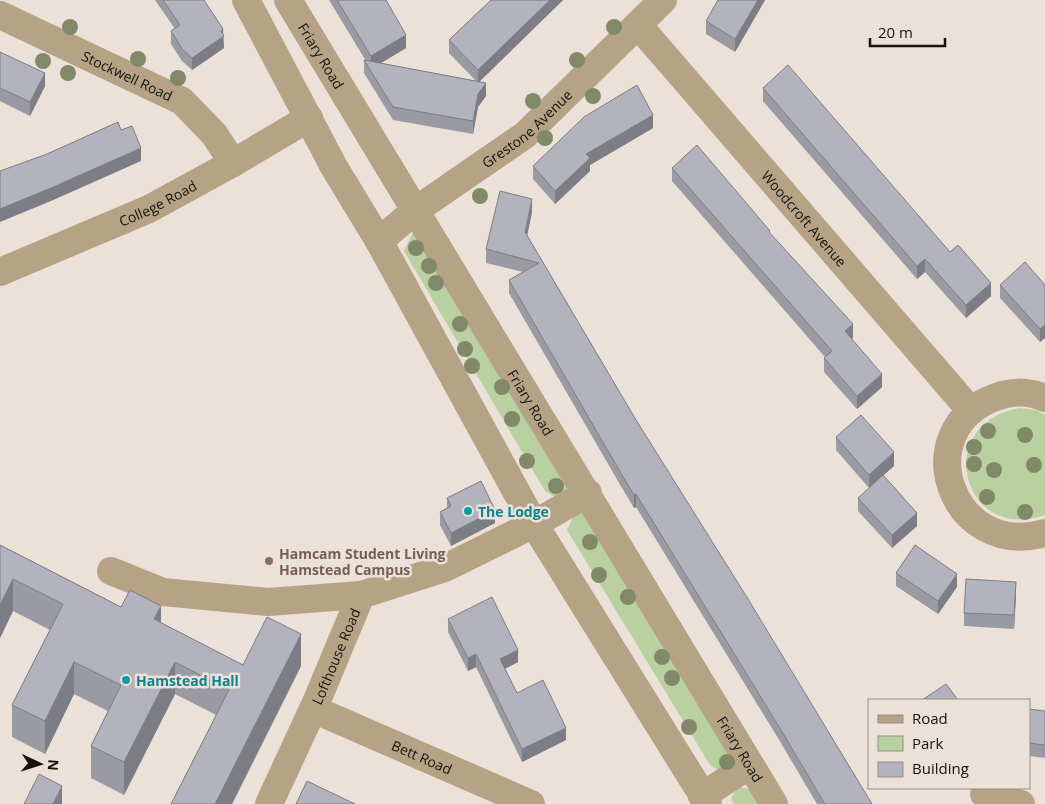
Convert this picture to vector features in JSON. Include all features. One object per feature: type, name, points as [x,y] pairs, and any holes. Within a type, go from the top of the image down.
[{"type":"street","points":[[246,0],[334,167],[379,241],[534,524],[705,800],[750,765]]},
{"type":"street","name":"Friary Road","points":[[288,0],[588,493],[774,804]]},
{"type":"street","name":"Grestone Avenue","points":[[379,241],[416,210],[525,135],[663,0]]},
{"type":"street","name":"Stockwell Road","points":[[0,15],[182,101],[214,134],[233,163]]},
{"type":"street","name":"Woodcroft Avenue","points":[[638,25],[971,411]]},
{"type":"street","name":"College Road","points":[[0,272],[149,209],[233,163],[308,118]]},
{"type":"street","points":[[1045,398],[1021,392],[1003,394],[986,400],[971,411],[959,425],[951,441],[947,459],[948,477],[958,502],[975,523],[991,532],[1009,537],[1027,537],[1045,533]]},
{"type":"street","name":"Lofthouse Road","points":[[269,804],[313,709],[362,595],[445,568],[534,524],[588,493]]},
{"type":"street","points":[[111,571],[163,592],[201,596],[268,602],[362,595]]},
{"type":"street","name":"Bett Road","points":[[313,709],[531,804]]},
{"type":"street","points":[[984,794],[1021,804]]},
{"type":"green space","points":[[412,234],[422,234],[573,494],[556,498],[545,491],[404,251]]},
{"type":"green space","points":[[1019,408],[1036,410],[1045,415],[1045,515],[1016,519],[994,513],[977,498],[968,478],[967,457],[974,436],[991,418]]},
{"type":"green space","points":[[588,511],[737,761],[723,773],[710,765],[567,530],[574,515]]},
{"type":"green space","points":[[737,787],[750,789],[767,804],[734,804],[731,799]]},
{"type":"building","points":[[163,0],[204,0],[223,29],[221,31],[224,36],[192,58],[182,49],[171,31],[180,25]]},
{"type":"building","points":[[337,0],[386,0],[406,35],[371,56]]},
{"type":"building","points":[[491,0],[550,0],[478,70],[449,40]]},
{"type":"building","points":[[718,0],[758,0],[735,39],[706,21]]},
{"type":"building","points":[[0,52],[45,73],[30,102],[0,88]]},
{"type":"building","points":[[364,60],[486,83],[478,94],[473,121],[393,107]]},
{"type":"building","points":[[788,65],[950,252],[958,245],[991,283],[966,305],[925,259],[917,266],[763,88]]},
{"type":"building","points":[[637,85],[653,115],[586,154],[590,158],[555,191],[533,166],[584,117]]},
{"type":"building","points":[[118,122],[121,130],[132,126],[141,148],[0,209],[0,171],[47,154]]},
{"type":"building","points":[[697,145],[769,232],[853,324],[845,331],[882,374],[857,396],[824,358],[832,351],[672,168]]},
{"type":"building","points":[[500,191],[532,199],[525,232],[636,420],[748,599],[872,804],[825,804],[636,494],[634,495],[509,280],[539,263],[486,249]]},
{"type":"building","points":[[1025,262],[1045,285],[1045,325],[1040,329],[1000,285]]},
{"type":"building","points":[[861,415],[894,452],[869,475],[836,437]]},
{"type":"building","points":[[883,475],[917,513],[892,535],[858,498]]},
{"type":"building","points":[[481,481],[495,510],[451,533],[440,512],[451,506],[447,498]]},
{"type":"building","points":[[0,545],[121,607],[130,590],[161,606],[154,619],[243,665],[267,617],[301,634],[215,804],[171,804],[229,690],[175,662],[124,762],[91,746],[121,685],[74,662],[45,721],[12,705],[63,604],[13,579],[0,605]]},
{"type":"building","points":[[915,545],[957,574],[938,601],[896,573]]},
{"type":"building","points":[[966,579],[1016,582],[1014,615],[964,613]]},
{"type":"building","points":[[492,597],[518,650],[500,659],[517,693],[543,680],[566,728],[522,749],[476,654],[468,658],[448,619]]},
{"type":"building","points":[[946,684],[957,699],[924,699]]},
{"type":"building","points":[[1030,709],[1045,711],[1045,745],[1030,743]]},
{"type":"building","points":[[39,774],[62,786],[53,804],[24,804]]},
{"type":"building","points":[[307,781],[355,804],[296,804]]},
{"type":"place","name":"The Lodge","points":[[468,511]]},
{"type":"place","name":"Hamcam Student Living Hamstead Campus","points":[[269,561]]},
{"type":"place","name":"Hamstead Hall","points":[[126,680]]}]
